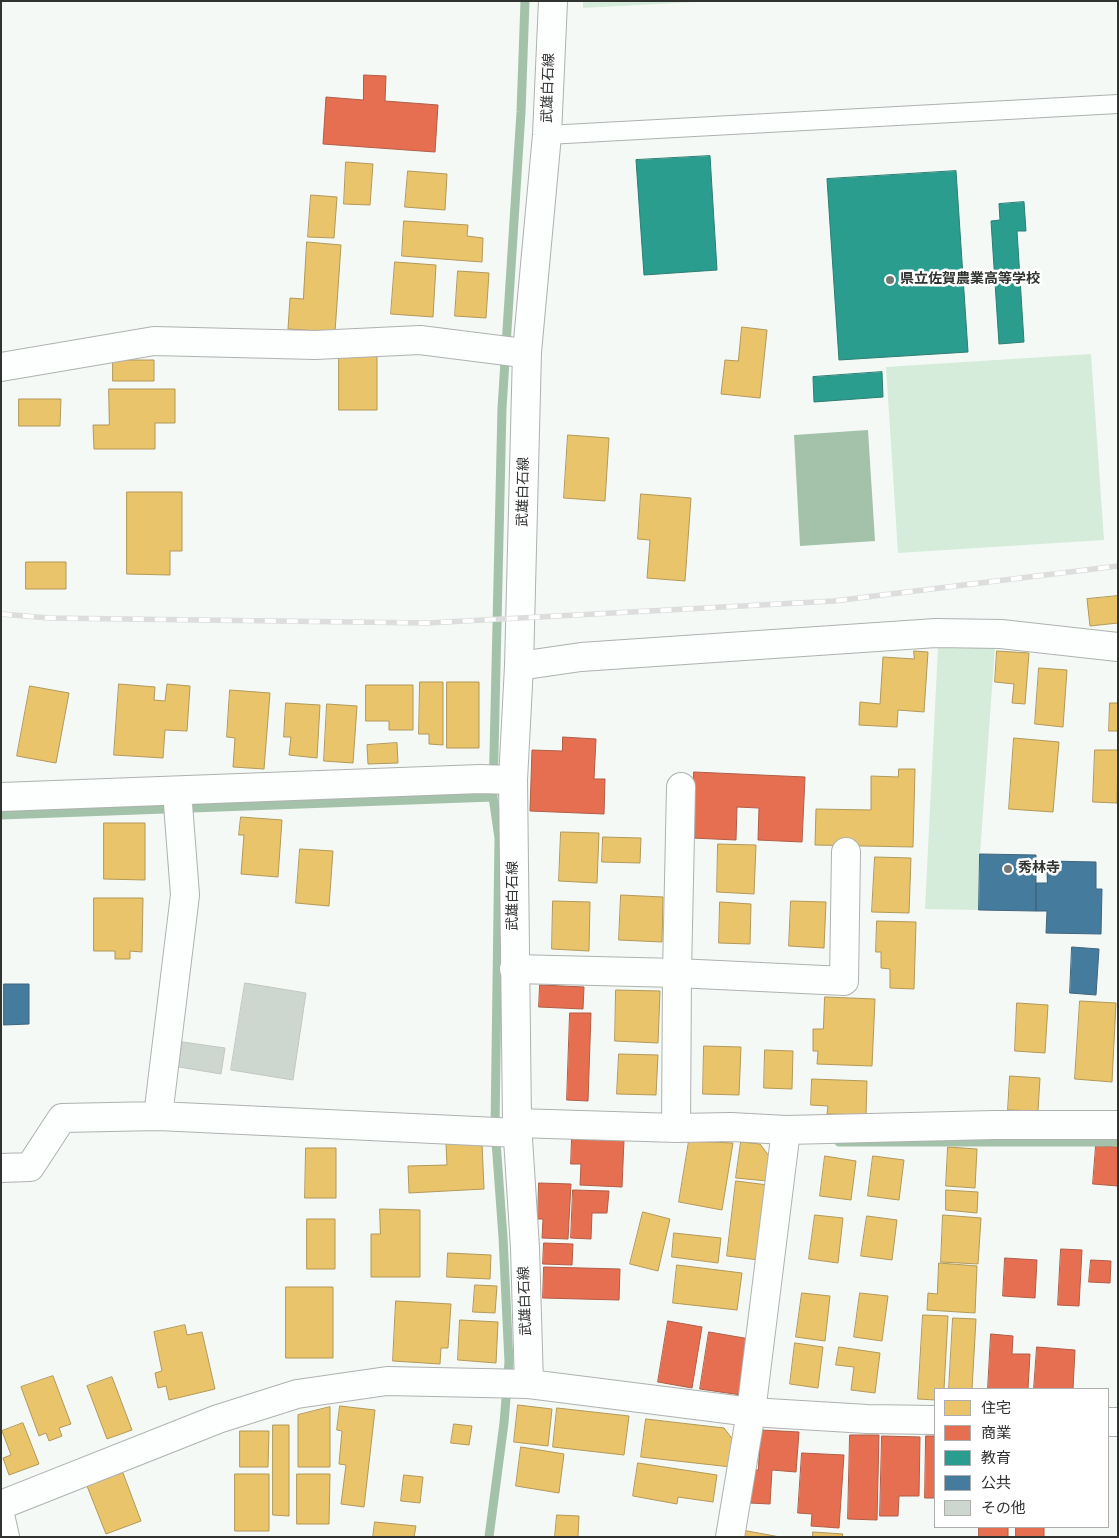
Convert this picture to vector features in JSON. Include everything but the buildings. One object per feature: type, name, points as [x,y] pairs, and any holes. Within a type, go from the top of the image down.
[{"type":"street","name":"武雄白石線","points":[[514,1384],[525,1248],[506,1130],[514,969],[499,779],[519,666],[511,351],[547,135],[553,1]]},
{"type":"street","points":[[1,367],[154,341],[315,345],[420,340],[511,351]]},
{"type":"street","points":[[519,666],[581,657],[936,633],[1001,634],[1118,646]]},
{"type":"street","points":[[1,797],[178,802],[499,779]]},
{"type":"street","points":[[676,1128],[681,787]]},
{"type":"street","points":[[158,1116],[185,895],[178,802]]},
{"type":"street","points":[[514,969],[677,973],[844,981],[846,852]]},
{"type":"street","points":[[1,1168],[30,1167],[62,1118],[158,1116],[506,1130],[731,1127],[786,1130],[984,1125],[1118,1125]]},
{"type":"street","points":[[730,1537],[751,1412],[786,1130]]},
{"type":"street","points":[[1,1505],[218,1419],[298,1394],[387,1381],[514,1384],[751,1412],[866,1420],[934,1420]]},
{"type":"street","points":[[1,1519],[5,1537]]},
{"type":"lane","points":[[547,135],[1118,104]]},
{"type":"shaded area","points":[[583,1],[713,1],[583,8]]},
{"type":"shaded area","points":[[1091,354],[1104,540],[898,553],[886,367]]},
{"type":"shaded area","points":[[868,430],[875,541],[800,546],[794,435]]},
{"type":"shaded area","points":[[938,647],[995,647],[980,854],[979,910],[925,909]]},
{"type":"waterway","points":[[489,1537],[504,1423],[509,1362],[495,1128],[499,838],[493,797],[502,408],[521,112],[525,1]]},
{"type":"waterway","points":[[1,815],[493,797]]},
{"type":"waterway","points":[[839,1142],[1118,1142]]},
{"type":"railway","points":[[1,614],[49,618],[428,623],[834,601],[1118,566]]},
{"type":"place","name":"県立佐賀農業高等学校","points":[[890,280]]},
{"type":"place","name":"秀林寺","points":[[1008,869]]}]
